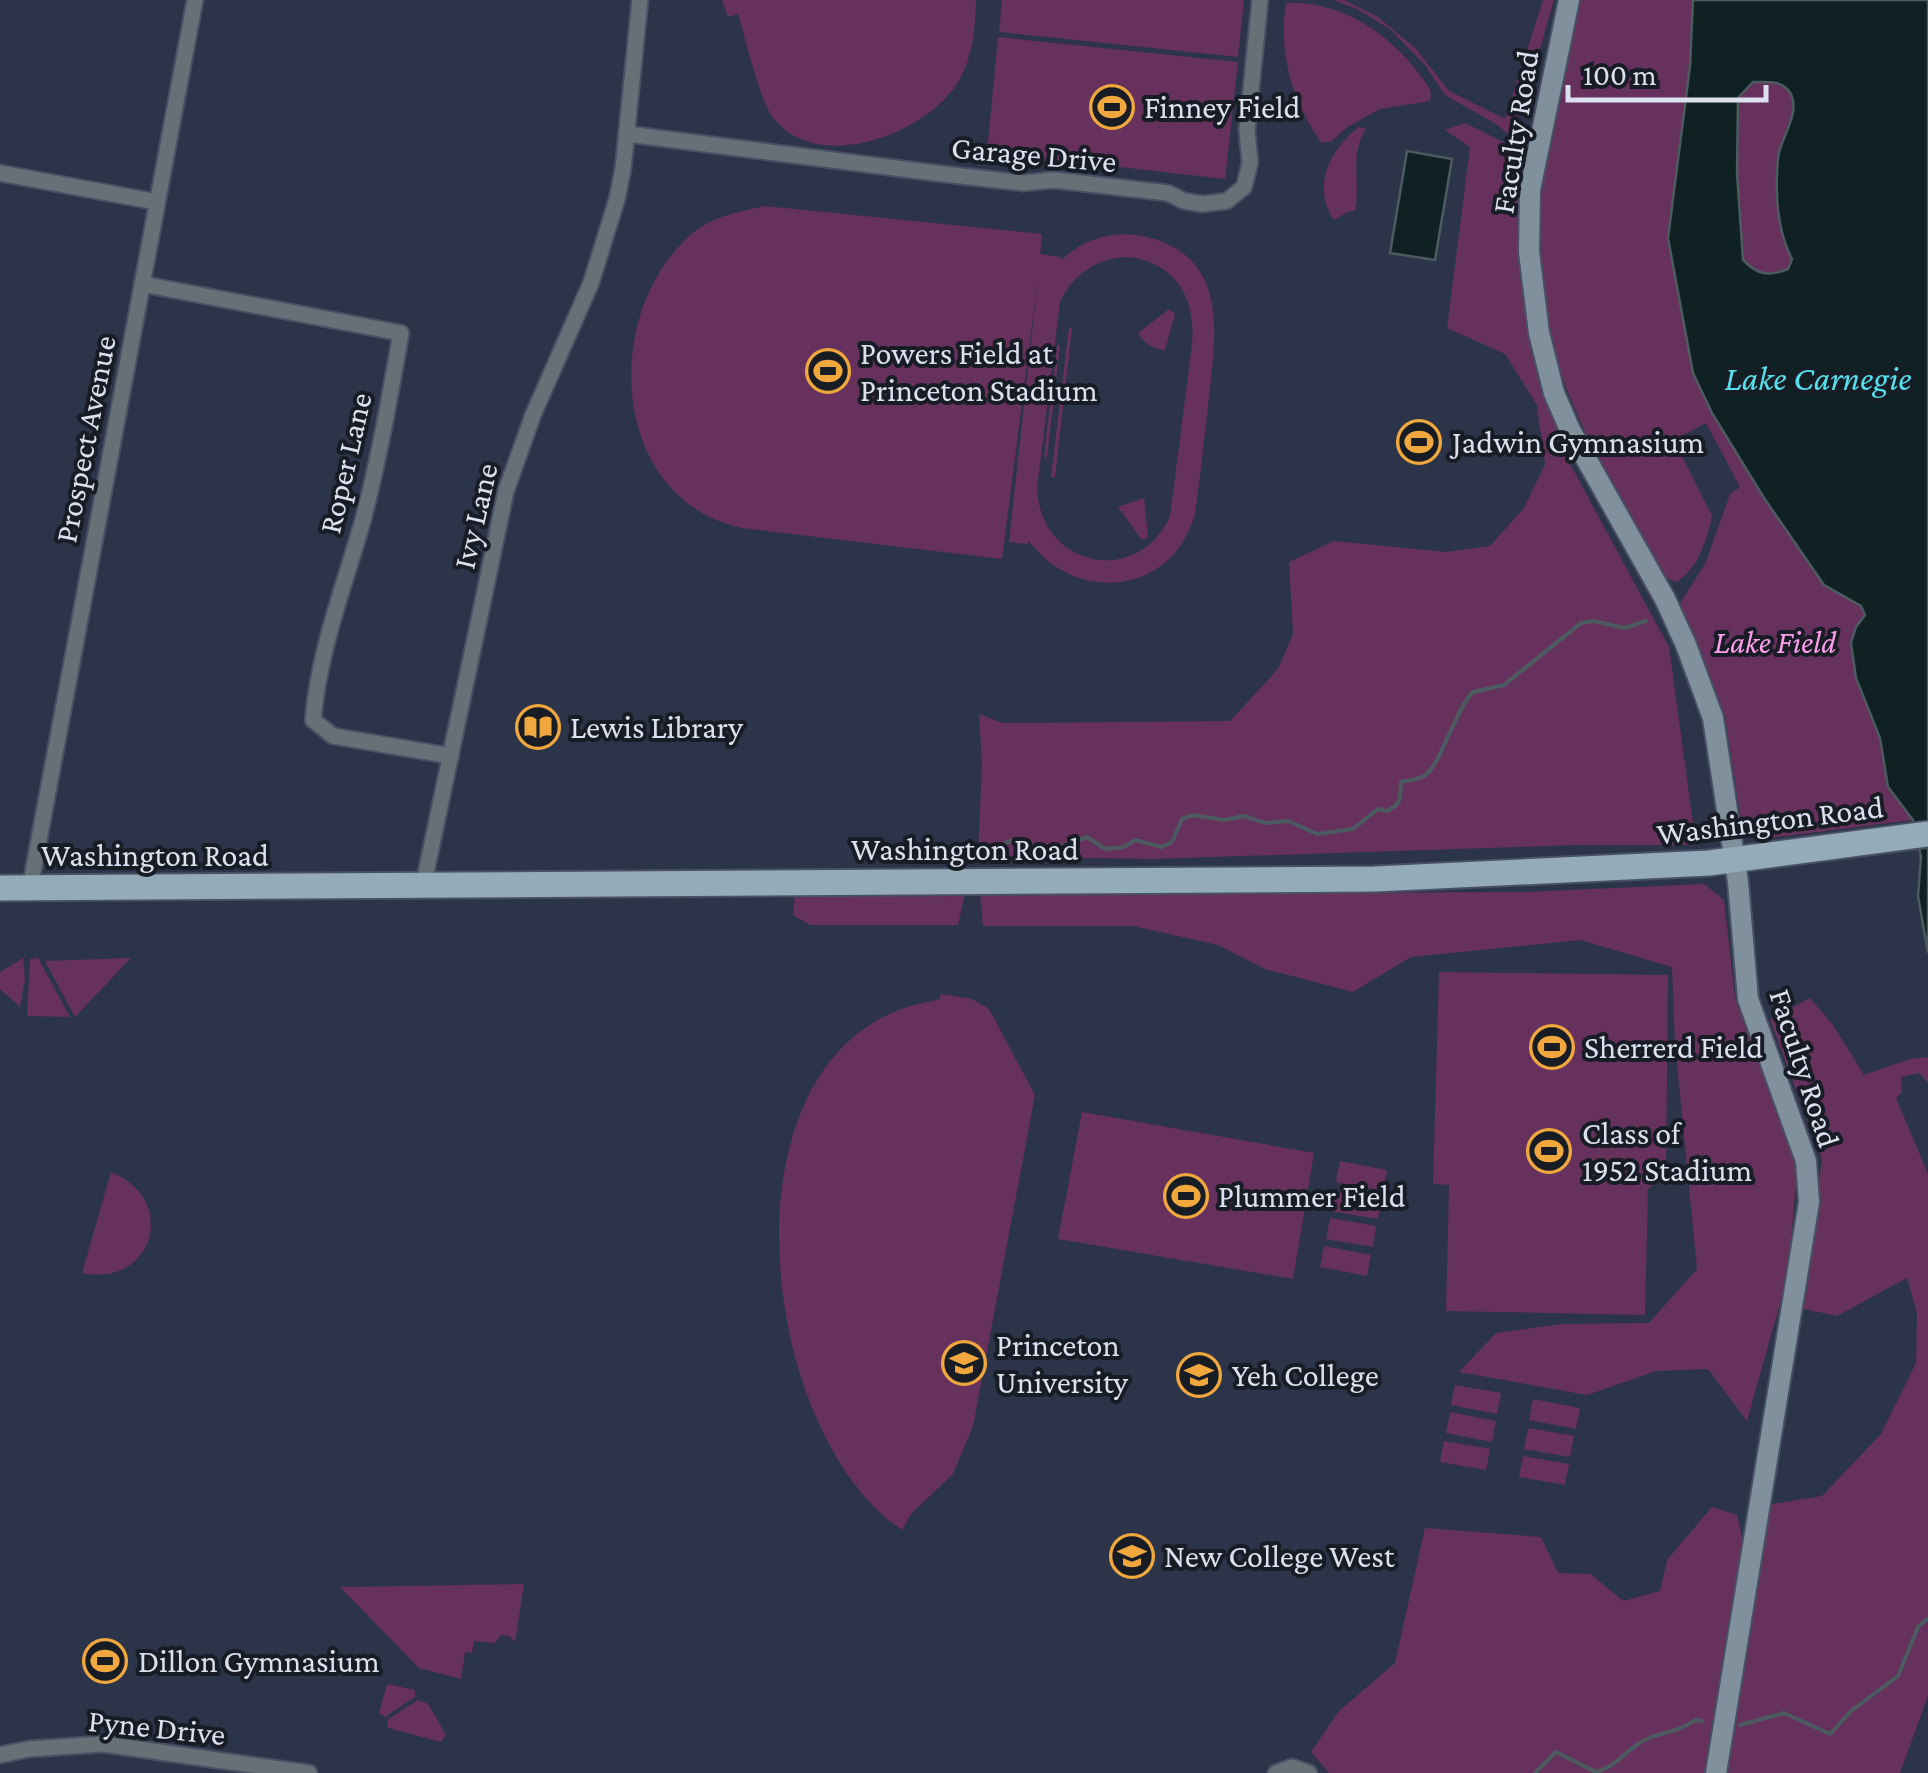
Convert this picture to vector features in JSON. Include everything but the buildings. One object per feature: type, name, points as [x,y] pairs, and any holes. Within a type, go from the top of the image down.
[{"type":"main road","name":"Washington Road","points":[[0,888],[1374,879],[1735,860],[1917,836]]},
{"type":"street","name":"Prospect Avenue","points":[[30,888],[195,0]]},
{"type":"street","name":"Ivy Lane","points":[[422,887],[516,456],[590,283],[623,169],[640,0]]},
{"type":"street","name":"Garage Drive","points":[[627,134],[952,175],[1023,182],[1054,180],[1168,194],[1202,204],[1227,200],[1244,187],[1250,163],[1247,130],[1260,0]]},
{"type":"street","name":"Faculty Road","points":[[1569,0],[1530,190],[1529,252],[1539,333],[1554,393],[1570,430],[1665,599],[1701,682],[1720,746],[1748,999],[1806,1161],[1809,1202],[1716,1773]]},
{"type":"street","points":[[0,173],[157,202]]},
{"type":"street","name":"Roper Lane","points":[[142,284],[401,333],[380,451],[330,623],[314,720],[333,736],[450,756]]},
{"type":"street","name":"Pyne Drive","points":[[0,1754],[28,1748],[103,1744],[309,1773]]},
{"type":"street","points":[[1276,1773],[1292,1767],[1309,1773]]},
{"type":"green space","points":[[722,0],[976,0],[974,32],[958,82],[943,101],[921,118],[869,141],[841,146],[815,143],[791,134],[772,116],[738,14],[728,17]]},
{"type":"green space","points":[[1002,0],[1244,0],[1238,57],[999,32]]},
{"type":"green space","points":[[1333,0],[1344,0],[1378,17],[1416,49],[1449,91],[1505,119],[1543,0],[1554,0],[1530,83],[1519,103],[1517,114],[1525,134],[1522,146],[1496,124],[1445,95],[1425,65],[1390,29]]},
{"type":"green space","name":"Lake Field","points":[[1578,0],[1693,0],[1690,66],[1668,238],[1712,413],[1824,585],[1861,606],[1865,615],[1856,678],[1880,738],[1888,787],[1913,820],[1763,839],[1742,826],[1725,716],[1679,605],[1706,562],[1730,494],[1740,487],[1706,423],[1674,440],[1712,516],[1704,544],[1690,570],[1676,582],[1663,577],[1588,438],[1551,342],[1540,291],[1535,239],[1538,186]]},
{"type":"green space","points":[[1286,3],[1325,7],[1378,33],[1424,80],[1430,90],[1430,101],[1380,109],[1346,128],[1331,142],[1321,142],[1302,110],[1290,76],[1284,40]]},
{"type":"green space","name":"Finney Field","points":[[998,37],[1238,62],[1225,179],[987,152]]},
{"type":"green space","points":[[1753,82],[1781,85],[1789,91],[1794,104],[1783,137],[1778,187],[1782,231],[1792,258],[1789,269],[1770,274],[1759,272],[1743,260],[1737,173],[1738,98]]},
{"type":"green space","points":[[1465,123],[1509,145],[1524,180],[1542,360],[1569,462],[1669,647],[1696,845],[1579,845],[1152,859],[978,856],[982,763],[979,714],[1003,723],[1230,721],[1278,669],[1293,634],[1289,562],[1334,541],[1446,552],[1490,546],[1524,508],[1545,464],[1537,405],[1505,354],[1447,328],[1470,147],[1445,130]]},
{"type":"green space","points":[[1359,127],[1366,129],[1358,148],[1355,211],[1334,220],[1324,195],[1327,169],[1340,146]]},
{"type":"green space","name":"Powers Field at Princeton Stadium","points":[[765,206],[1042,234],[1040,254],[1061,260],[1090,241],[1112,235],[1135,235],[1174,248],[1193,263],[1206,282],[1214,329],[1195,514],[1183,541],[1166,561],[1145,575],[1121,582],[1096,582],[1072,575],[1049,562],[1029,541],[1009,542],[1038,278],[1002,559],[742,528],[698,510],[665,480],[643,442],[632,398],[633,352],[643,307],[664,266],[694,232],[728,215]],"holes":[[[1130,257],[1160,267],[1180,286],[1191,312],[1192,344],[1170,517],[1155,539],[1135,554],[1114,560],[1092,559],[1071,551],[1054,536],[1042,515],[1037,488],[1060,302],[1072,283],[1097,264]]]},
{"type":"green space","points":[[1169,309],[1175,314],[1165,350],[1161,350],[1149,345],[1138,333]]},
{"type":"green space","points":[[1069,328],[1055,477],[1051,477]]},
{"type":"green space","points":[[1057,345],[1060,346],[1044,457]]},
{"type":"green space","points":[[1144,498],[1148,537],[1142,540],[1118,507]]},
{"type":"green space","points":[[1704,884],[1724,900],[1735,997],[1798,1160],[1788,1275],[1747,1421],[1708,1369],[1656,1371],[1587,1395],[1459,1372],[1496,1333],[1562,1324],[1649,1323],[1697,1269],[1675,1044],[1672,967],[1580,940],[1411,957],[1353,992],[1265,969],[1218,945],[1133,926],[983,926],[980,894],[1523,892]]},
{"type":"green space","points":[[795,894],[965,894],[958,925],[810,925],[793,915]]},
{"type":"green space","points":[[23,958],[25,979],[20,1007],[0,989],[0,972]]},
{"type":"green space","points":[[38,958],[70,1017],[27,1016],[30,959]]},
{"type":"green space","points":[[131,958],[75,1017],[45,961]]},
{"type":"green space","points":[[1439,972],[1668,975],[1666,1174],[1648,1189],[1645,1315],[1446,1311],[1449,1185],[1433,1184]]},
{"type":"green space","points":[[941,994],[972,999],[989,1009],[1035,1095],[973,1426],[953,1474],[911,1514],[902,1530],[851,1479],[813,1409],[788,1326],[779,1238],[788,1154],[816,1081],[866,1027],[939,1000]]},
{"type":"green space","points":[[1810,998],[1833,1025],[1864,1075],[1928,1057],[1928,1083],[1919,1073],[1901,1077],[1902,1092],[1896,1098],[1928,1174],[1928,1696],[1900,1773],[1727,1773],[1767,1505],[1822,1496],[1881,1434],[1916,1363],[1917,1313],[1907,1278],[1837,1316],[1799,1308],[1822,1160],[1770,1020]]},
{"type":"green space","name":"Plummer Field","points":[[1082,1112],[1314,1153],[1293,1279],[1058,1239]]},
{"type":"green space","points":[[1340,1161],[1387,1170],[1383,1191],[1336,1182]]},
{"type":"green space","points":[[111,1172],[132,1185],[145,1201],[151,1220],[149,1238],[141,1255],[126,1267],[107,1274],[82,1273]]},
{"type":"green space","points":[[1335,1190],[1382,1198],[1378,1219],[1331,1211]]},
{"type":"green space","points":[[1330,1218],[1376,1226],[1373,1247],[1326,1239]]},
{"type":"green space","points":[[1324,1246],[1371,1255],[1367,1276],[1320,1267]]},
{"type":"green space","points":[[1455,1385],[1501,1393],[1497,1414],[1451,1405]]},
{"type":"green space","points":[[1533,1399],[1580,1408],[1576,1429],[1529,1420]]},
{"type":"green space","points":[[1450,1412],[1496,1421],[1492,1442],[1446,1433]]},
{"type":"green space","points":[[1528,1428],[1574,1436],[1570,1457],[1524,1449]]},
{"type":"green space","points":[[1444,1441],[1490,1449],[1486,1470],[1440,1462]]},
{"type":"green space","points":[[1523,1456],[1569,1464],[1565,1485],[1519,1477]]},
{"type":"green space","points":[[1712,1507],[1737,1515],[1746,1553],[1712,1773],[1329,1773],[1311,1752],[1338,1712],[1395,1663],[1425,1528],[1541,1537],[1558,1573],[1591,1574],[1623,1601],[1660,1591],[1667,1560]]},
{"type":"green space","points":[[524,1584],[515,1642],[501,1635],[495,1643],[474,1641],[472,1653],[465,1652],[461,1679],[419,1668],[340,1587]]},
{"type":"green space","points":[[387,1684],[415,1690],[415,1697],[385,1717],[379,1713]]},
{"type":"green space","points":[[418,1700],[428,1704],[446,1735],[441,1742],[388,1728],[387,1720]]},
{"type":"water","name":"Lake Carnegie","points":[[1693,0],[1928,0],[1928,953],[1918,896],[1921,857],[1913,820],[1888,787],[1880,738],[1856,678],[1851,643],[1865,615],[1861,606],[1824,585],[1764,498],[1712,413],[1693,373],[1668,238],[1690,66]],"holes":[[[1753,82],[1781,85],[1793,99],[1790,125],[1778,158],[1777,184],[1780,223],[1792,259],[1788,269],[1769,274],[1743,260],[1737,173],[1738,98]]]},
{"type":"water","points":[[1407,151],[1452,159],[1435,260],[1390,253]]},
{"type":"waterway","points":[[1002,846],[1019,840],[1046,852],[1087,837],[1105,849],[1124,847],[1135,840],[1162,847],[1172,842],[1182,819],[1193,815],[1224,820],[1244,816],[1265,823],[1288,821],[1317,834],[1353,829],[1378,809],[1387,811],[1395,806],[1401,782],[1430,771],[1473,692],[1504,685],[1581,623],[1593,621],[1625,628],[1646,621]]},
{"type":"waterway","points":[[1740,1725],[1784,1713],[1830,1734],[1851,1711],[1898,1676],[1918,1627],[1928,1618]]},
{"type":"waterway","points":[[1535,1773],[1556,1752],[1596,1772],[1649,1738],[1695,1720],[1702,1721]]},
{"type":"place","name":"Finney Field","points":[[1112,107]]},
{"type":"place","name":"Powers Field at Princeton Stadium","points":[[828,371]]},
{"type":"place","name":"Jadwin Gymnasium","points":[[1419,442]]},
{"type":"place","name":"Lewis Library","points":[[538,727]]},
{"type":"place","name":"Sherrerd Field","points":[[1552,1047]]},
{"type":"place","name":"Class of 1952 Stadium","points":[[1549,1151]]},
{"type":"place","name":"Plummer Field","points":[[1186,1196]]},
{"type":"place","name":"Princeton University","points":[[964,1363]]},
{"type":"place","name":"Yeh College","points":[[1199,1375]]},
{"type":"place","name":"New College West","points":[[1132,1556]]},
{"type":"place","name":"Dillon Gymnasium","points":[[105,1661]]}]
